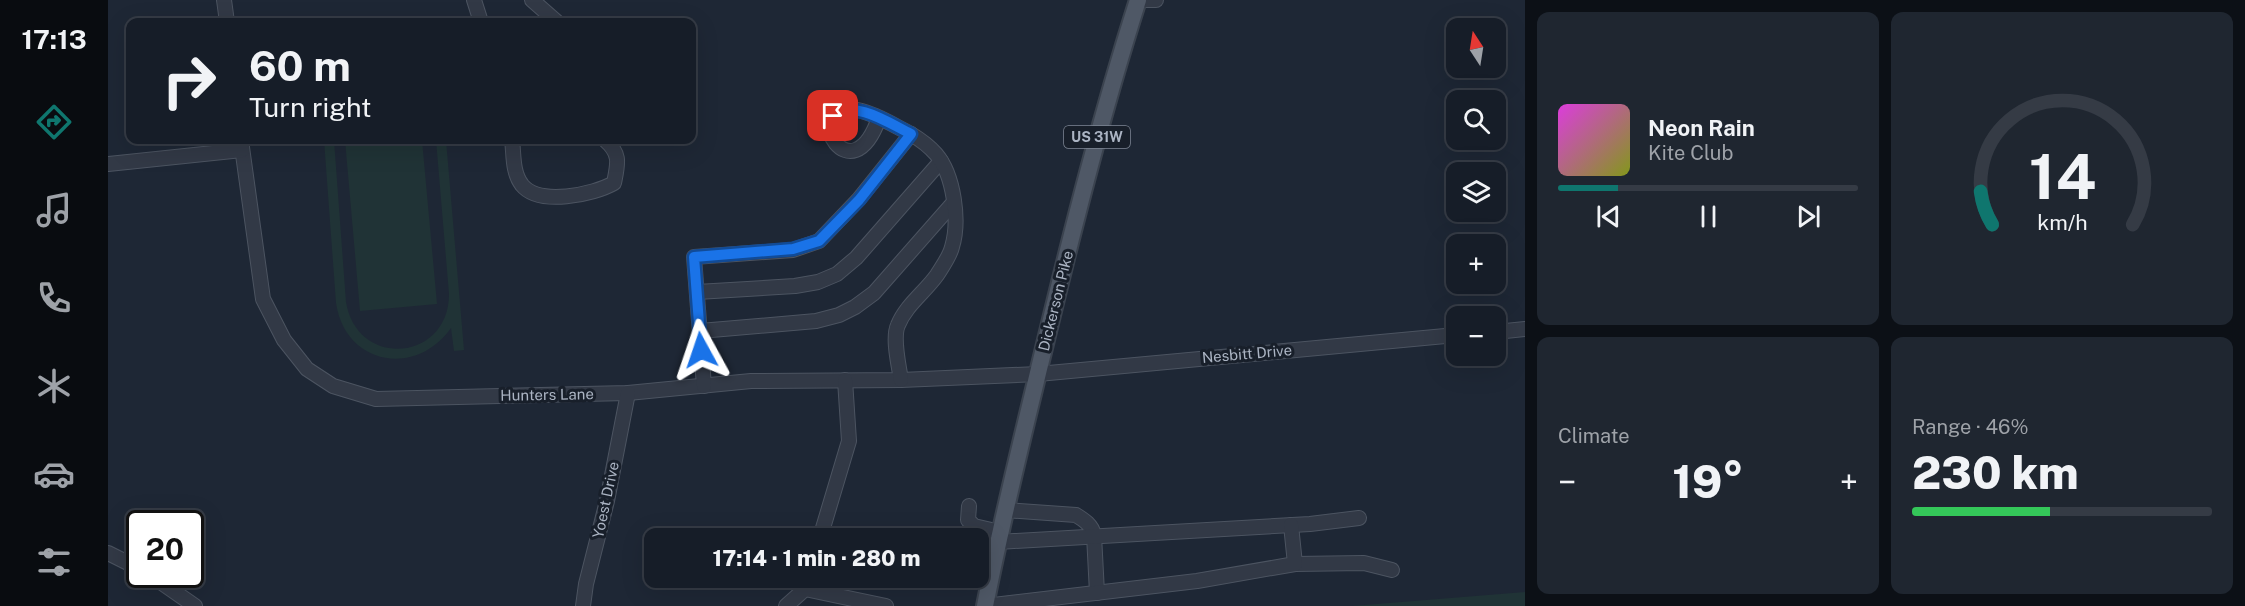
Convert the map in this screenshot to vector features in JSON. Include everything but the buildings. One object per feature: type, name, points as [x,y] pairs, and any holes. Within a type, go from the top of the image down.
[{"type":"main road","name":"Dickerson Pike","points":[[989,562],[999,537],[1098,133],[1138,0]]},
{"type":"main road","name":"Dickerson Pike","points":[[984,588],[985,606]]},
{"type":"street","points":[[224,0],[226,18]]},
{"type":"street","points":[[474,0],[480,18]]},
{"type":"street","points":[[532,0],[552,18]]},
{"type":"street","points":[[1138,0],[1156,0]]},
{"type":"street","points":[[879,118],[926,144],[941,161],[954,202],[956,226],[952,248],[937,275],[906,311],[897,327],[901,380]]},
{"type":"street","points":[[705,386],[694,257],[793,249],[819,241],[859,200],[911,134]]},
{"type":"street","points":[[512,144],[515,173],[522,185],[533,194],[548,197],[585,194],[614,183],[618,161],[615,148],[610,144]]},
{"type":"street","points":[[108,164],[242,145]]},
{"type":"street","name":"Hunters Lane","points":[[242,145],[263,299],[284,340],[307,369],[333,386],[376,399],[628,393],[751,381],[901,380],[1038,374]]},
{"type":"street","points":[[696,292],[795,286],[818,282],[837,274],[856,258],[941,161]]},
{"type":"street","points":[[700,331],[816,321],[855,307],[874,293],[954,202]]},
{"type":"street","points":[[1506,331],[1525,329]]},
{"type":"street","name":"Nesbitt Drive","points":[[1038,374],[1446,336]]},
{"type":"street","points":[[823,528],[849,441],[845,380]]},
{"type":"street","name":"Yoest Drive","points":[[583,606],[628,393]]},
{"type":"street","points":[[969,506],[968,520],[971,528]]},
{"type":"street","points":[[1005,510],[1076,515],[1085,520],[1093,529],[1094,535],[1097,593]]},
{"type":"street","points":[[989,535],[999,537],[1094,535],[1291,525],[1359,518]]},
{"type":"street","points":[[1291,525],[1295,564]]},
{"type":"street","points":[[108,553],[126,562]]},
{"type":"street","points":[[985,606],[1197,581],[1295,564],[1364,563],[1392,570]]},
{"type":"street","points":[[169,588],[195,606]]},
{"type":"street","points":[[786,606],[802,588]]},
{"type":"street","points":[[824,588],[886,606]]},
{"type":"green space","points":[[324,144],[334,144],[346,302],[354,324],[367,339],[383,347],[402,349],[419,344],[434,333],[445,317],[449,294],[436,144],[446,144],[464,350],[454,351],[451,328],[436,344],[420,354],[402,358],[384,358],[367,351],[353,340],[342,324],[336,303]]},
{"type":"green space","points":[[345,144],[422,144],[437,304],[360,311]]},
{"type":"green space","points":[[1525,592],[1525,606],[1352,606]]},
{"type":"route","points":[[701,350],[694,257],[793,249],[819,241],[859,200],[911,134],[879,118],[852,109],[833,116]]}]
